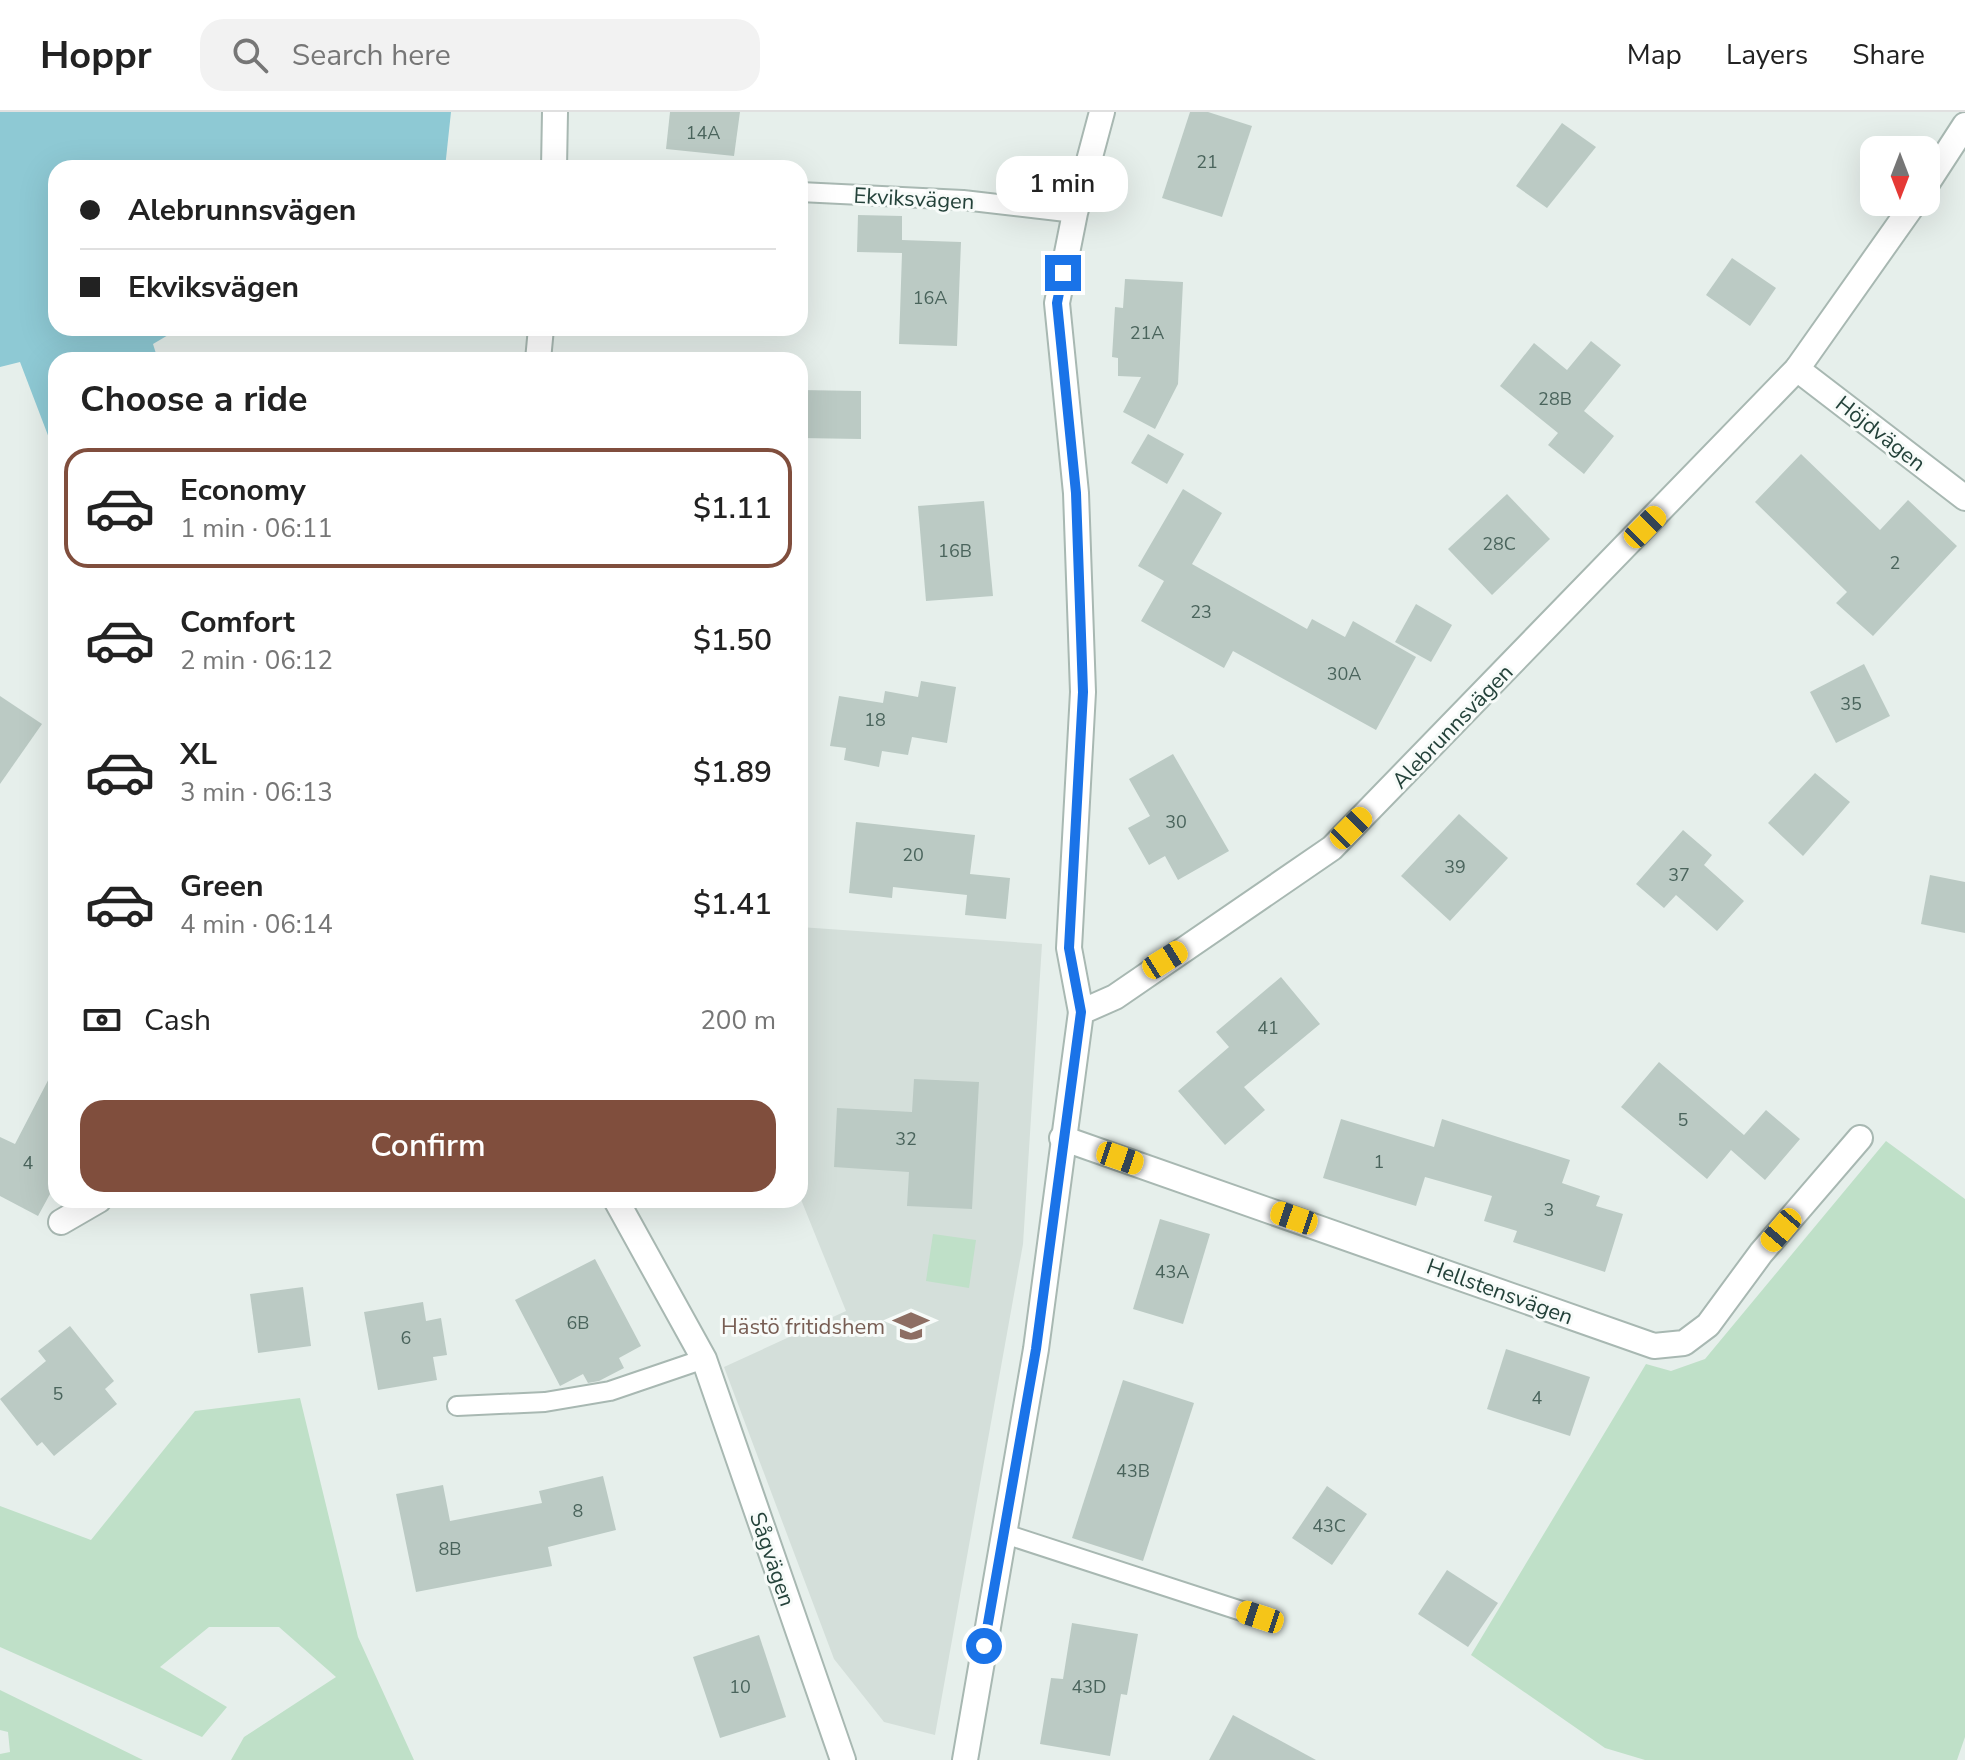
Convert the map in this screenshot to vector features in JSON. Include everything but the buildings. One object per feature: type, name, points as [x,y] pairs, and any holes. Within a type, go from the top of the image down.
[{"type":"street","points":[[554,160],[555,112]]},
{"type":"street","points":[[965,1760],[1036,1349],[1081,1012],[1069,948],[1082,661],[1076,493],[1057,303],[1075,213],[1102,112]]},
{"type":"street","points":[[1940,163],[1965,125]]},
{"type":"street","name":"Alebrunnsvägen","points":[[1081,1012],[1115,997],[1332,848],[1797,369],[1905,216]]},
{"type":"street","name":"Höjdvägen","points":[[1797,369],[1965,498]]},
{"type":"street","name":"Hellstensvägen","points":[[1062,1138],[1654,1346],[1684,1343],[1708,1325],[1761,1253],[1860,1138]]},
{"type":"street","points":[[61,1222],[85,1208]]},
{"type":"street","name":"Sågvägen","points":[[620,1208],[704,1359],[843,1760]]},
{"type":"lane","name":"Ekviksvägen","points":[[808,192],[963,200],[1075,213]]},
{"type":"lane","points":[[457,1406],[545,1402],[610,1391],[704,1359]]},
{"type":"lane","points":[[1002,1533],[1260,1617]]},
{"type":"shaded area","name":"Hästö fritidshem","points":[[808,928],[1042,944],[1023,1244],[935,1735],[884,1722],[834,1659],[724,1367],[846,1311],[804,1208],[808,1208]]},
{"type":"green space","points":[[1886,1141],[1965,1199],[1965,1737],[1957,1760],[1645,1760],[1605,1748],[1471,1655],[1646,1364],[1671,1371],[1705,1359]]},
{"type":"green space","points":[[933,1234],[976,1240],[969,1288],[926,1281]]},
{"type":"green space","points":[[300,1398],[358,1637],[414,1760],[231,1760],[244,1737],[336,1677],[279,1627],[209,1627],[160,1667],[227,1707],[202,1737],[0,1647],[0,1506],[91,1540],[195,1411]]},
{"type":"green space","points":[[0,1690],[143,1760],[0,1760],[0,1754],[10,1752],[8,1732],[0,1730]]},
{"type":"water","points":[[0,112],[451,112],[446,160],[48,160],[48,336],[166,336],[153,344],[156,352],[48,352],[48,435],[20,362],[0,367]]},
{"type":"place","name":"Hästö fritidshem","points":[[911,1326]]},
{"type":"route","points":[[984,1646],[1036,1349],[1081,1012],[1069,948],[1083,692],[1076,493],[1057,303],[1063,273]]}]
